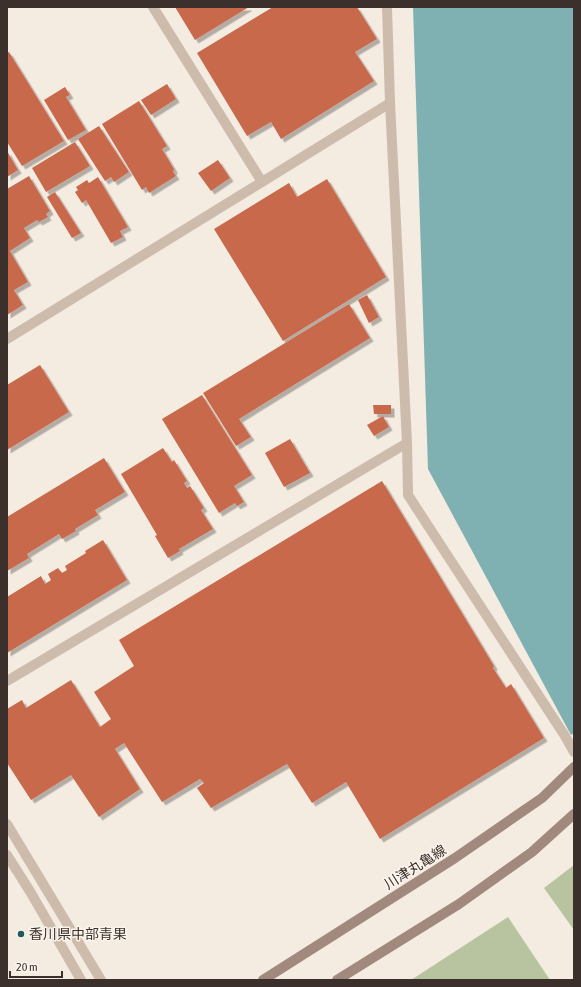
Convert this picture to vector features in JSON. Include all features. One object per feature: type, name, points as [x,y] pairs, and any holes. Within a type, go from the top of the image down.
[{"type":"main road","name":"川津丸亀線","points":[[263,980],[468,850],[542,798],[574,767]]},
{"type":"main road","points":[[337,980],[459,904],[532,852],[574,814]]},
{"type":"street","points":[[153,7],[262,182]]},
{"type":"street","points":[[387,7],[390,103],[407,443],[408,495],[574,752]]},
{"type":"street","points":[[7,338],[390,103]]},
{"type":"street","points":[[7,681],[407,443]]},
{"type":"street","points":[[7,824],[101,980]]},
{"type":"street","points":[[7,855],[31,893],[81,980]]},
{"type":"green space","points":[[574,865],[574,930],[544,888]]},
{"type":"green space","points":[[508,917],[550,980],[411,980]]},
{"type":"water","points":[[413,7],[574,7],[574,733],[571,735],[428,469]]},
{"type":"building","points":[[175,7],[249,7],[195,40]]},
{"type":"building","points":[[273,7],[357,7],[377,39],[355,52],[374,81],[281,139],[271,122],[247,136],[197,53]]},
{"type":"building","points":[[9,52],[64,141],[22,166],[7,142],[7,53]]},
{"type":"building","points":[[167,84],[176,99],[151,115],[141,100]]},
{"type":"building","points":[[65,87],[70,95],[66,97],[86,130],[68,140],[44,100]]},
{"type":"building","points":[[139,101],[167,146],[162,149],[174,169],[173,172],[176,176],[149,193],[146,187],[142,190],[102,124]]},
{"type":"building","points":[[99,126],[129,172],[114,182],[111,177],[105,181],[78,139]]},
{"type":"building","points":[[75,142],[90,166],[46,192],[32,168]]},
{"type":"building","points":[[7,151],[18,170],[7,177]]},
{"type":"building","points":[[218,160],[230,178],[211,191],[198,173]]},
{"type":"building","points":[[29,176],[50,211],[46,214],[48,217],[39,222],[37,220],[24,228],[30,238],[10,251],[28,282],[14,290],[23,305],[7,315],[7,189]]},
{"type":"building","points":[[98,177],[128,227],[120,231],[123,237],[111,243],[86,200],[82,203],[75,192],[78,190],[76,187],[87,180],[89,183]]},
{"type":"building","points":[[327,179],[386,277],[283,341],[214,229],[289,183],[297,197]]},
{"type":"building","points":[[55,192],[81,233],[72,238],[47,197]]},
{"type":"building","points":[[367,295],[379,317],[369,323],[358,300]]},
{"type":"building","points":[[349,304],[370,338],[239,419],[251,437],[236,446],[203,393]]},
{"type":"building","points":[[40,365],[69,412],[7,450],[7,385]]},
{"type":"building","points":[[202,395],[252,475],[234,486],[244,502],[237,506],[235,503],[219,513],[162,419]]},
{"type":"building","points":[[373,405],[391,405],[391,414],[374,414]]},
{"type":"building","points":[[383,416],[389,427],[374,436],[367,425]]},
{"type":"building","points":[[290,439],[310,473],[284,487],[265,453]]},
{"type":"building","points":[[163,448],[172,462],[174,460],[187,481],[184,483],[187,488],[190,486],[204,508],[201,510],[213,529],[179,549],[180,551],[168,558],[155,536],[157,535],[121,474]]},
{"type":"building","points":[[104,458],[125,492],[95,510],[98,515],[75,529],[76,531],[62,539],[59,534],[27,554],[29,558],[7,571],[7,517]]},
{"type":"building","points":[[382,481],[494,666],[493,668],[506,688],[511,684],[544,738],[380,839],[346,782],[312,803],[287,764],[211,808],[197,788],[204,783],[200,779],[162,802],[124,743],[115,749],[140,789],[99,817],[71,775],[31,800],[7,763],[7,709],[22,700],[26,708],[71,680],[100,727],[111,719],[94,692],[134,666],[119,640]]},
{"type":"building","points":[[103,540],[127,580],[7,653],[7,597],[41,576],[45,584],[51,580],[48,574],[58,568],[62,573],[67,570],[65,566]]},
{"type":"place","name":"香川県中部青果","points":[[21,934]]}]
